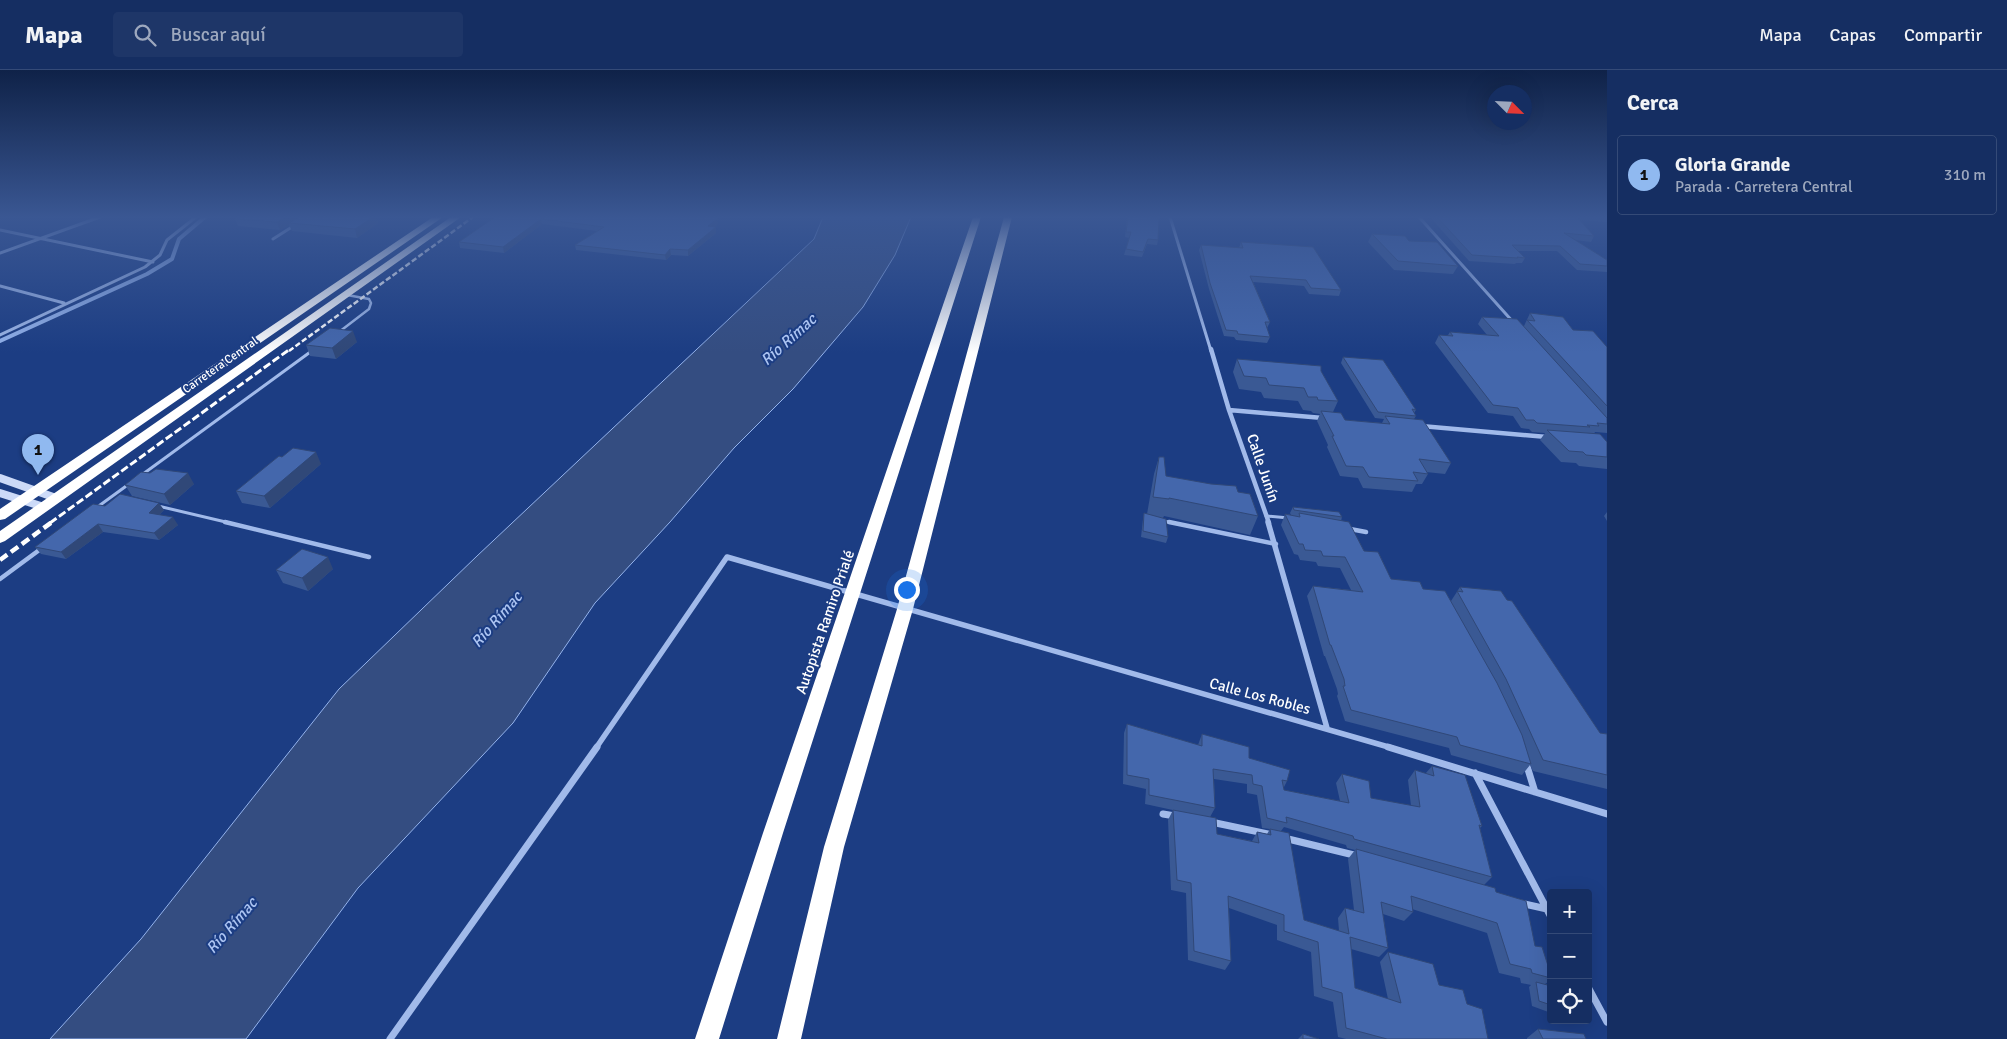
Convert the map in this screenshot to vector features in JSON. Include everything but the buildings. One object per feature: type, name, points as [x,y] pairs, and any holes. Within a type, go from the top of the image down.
[{"type":"highway","name":"Carretera Central","points":[[0,516],[12,505],[37,491],[373,262]]},
{"type":"highway","name":"Carretera Central","points":[[0,538],[393,262]]},
{"type":"highway","name":"Autopista Ramiro Prialé","points":[[706,1039],[769,839],[854,593],[962,262]]},
{"type":"highway","points":[[789,1039],[834,847],[905,609],[996,262]]},
{"type":"street","points":[[0,335],[153,262]]},
{"type":"street","name":"Calle Junín","points":[[1184,262],[1229,410],[1276,544],[1327,728]]},
{"type":"street","points":[[1459,262],[1516,326]]},
{"type":"street","points":[[0,286],[64,303]]},
{"type":"street","points":[[1229,410],[1329,418]]},
{"type":"street","points":[[1418,426],[1557,438]]},
{"type":"street","points":[[0,478],[37,491],[50,502]]},
{"type":"street","points":[[0,493],[12,505],[50,502]]},
{"type":"street","name":"Calle Los Robles","points":[[390,1039],[549,817],[727,556],[905,609],[1327,728],[1607,814]]},
{"type":"street","points":[[1524,761],[1535,792]]},
{"type":"street","points":[[1475,773],[1546,909]]},
{"type":"street","points":[[1163,814],[1180,817]]},
{"type":"street","points":[[1205,821],[1277,836],[1365,858]]},
{"type":"street","points":[[1515,902],[1546,909]]},
{"type":"street","points":[[1592,994],[1607,1022]]},
{"type":"lane","points":[[335,335],[369,309],[371,303],[369,299],[346,295]]},
{"type":"lane","points":[[138,477],[320,346]]},
{"type":"lane","points":[[91,512],[130,483]]},
{"type":"lane","points":[[114,495],[122,497]]},
{"type":"lane","points":[[148,504],[369,557]]},
{"type":"lane","points":[[1266,516],[1296,520]]},
{"type":"lane","points":[[1157,520],[1276,544]]},
{"type":"lane","points":[[1340,528],[1366,532]]},
{"type":"lane","points":[[0,579],[46,546]]},
{"type":"water","name":"Río Rímac","points":[[789,262],[891,262],[863,307],[793,389],[734,448],[670,522],[595,603],[513,723],[358,888],[246,1039],[50,1039],[141,939],[339,689],[477,556]]},
{"type":"waterway","points":[[0,341],[147,274],[167,262]]},
{"type":"railway","points":[[289,351],[411,262]]},
{"type":"railway","points":[[50,523],[290,349]]},
{"type":"railway","points":[[0,560],[52,522]]},
{"type":"place","name":"Gloria Grande","points":[[38,475]]}]
